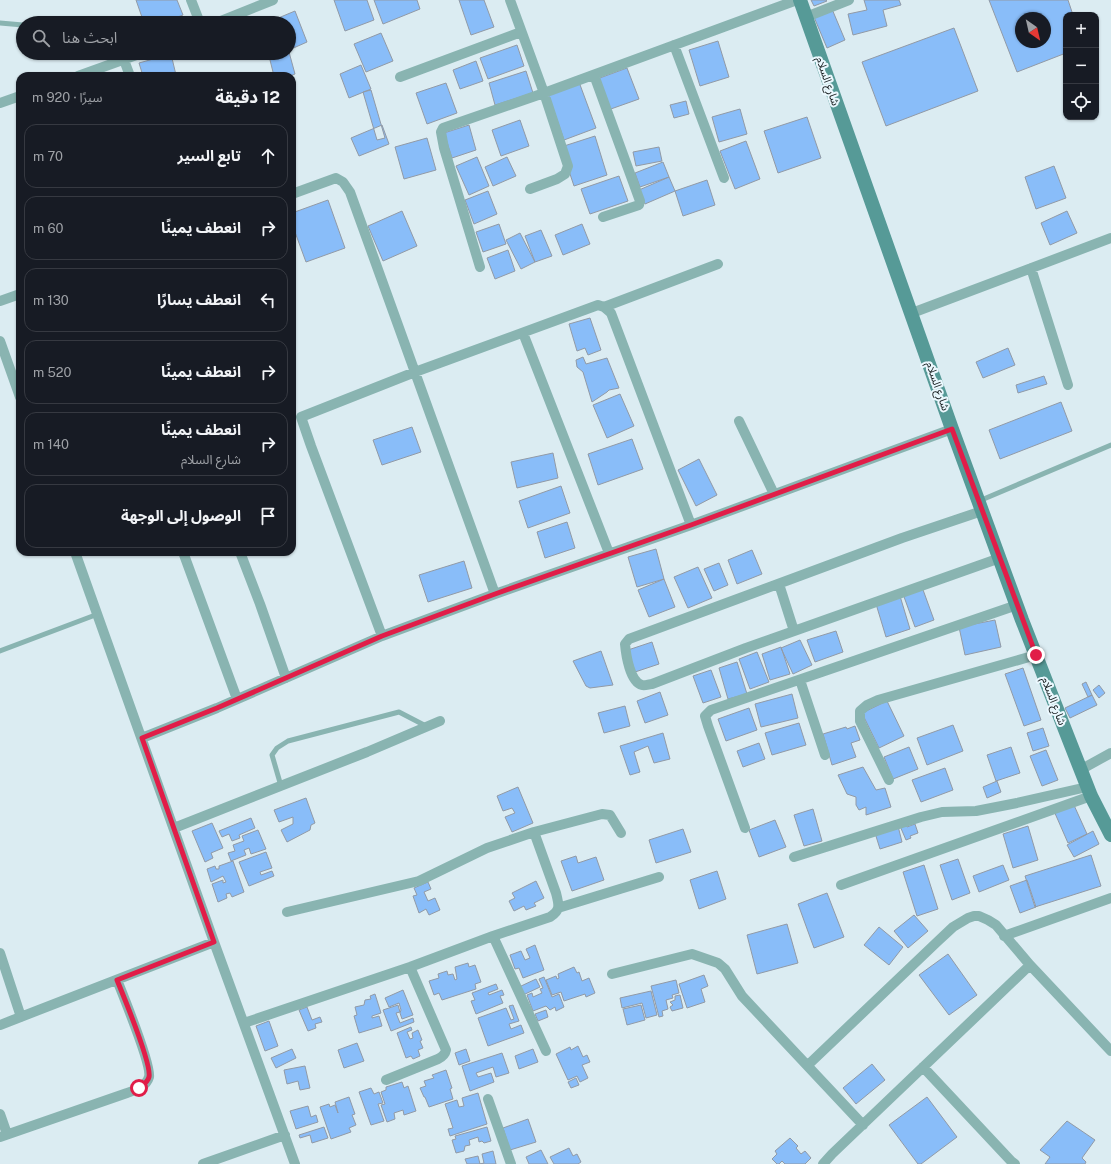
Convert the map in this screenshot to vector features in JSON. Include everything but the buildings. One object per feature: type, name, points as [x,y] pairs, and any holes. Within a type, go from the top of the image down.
[{"type":"main road","name":"شارع السلام","points":[[800,0],[952,429],[1017,605],[1080,770],[1111,835]]},
{"type":"street","points":[[191,0],[197,16]]},
{"type":"street","points":[[233,16],[273,0]]},
{"type":"street","points":[[510,0],[544,93],[568,166],[565,174],[557,179],[530,189]]},
{"type":"street","points":[[480,267],[444,148],[441,132],[443,128],[594,75],[797,0]]},
{"type":"street","points":[[806,17],[849,0]]},
{"type":"street","points":[[400,77],[521,32]]},
{"type":"street","points":[[674,45],[724,178]]},
{"type":"street","points":[[90,72],[124,60],[128,72]]},
{"type":"street","points":[[594,75],[640,201],[639,205],[602,217]]},
{"type":"street","points":[[0,103],[16,97]]},
{"type":"street","points":[[296,193],[336,178],[343,182],[350,192],[495,594]]},
{"type":"street","points":[[912,313],[1111,238]]},
{"type":"street","points":[[604,307],[718,264]]},
{"type":"street","points":[[1031,268],[1068,385]]},
{"type":"street","points":[[0,301],[16,295]]},
{"type":"street","points":[[382,636],[311,446],[297,418],[415,372],[598,305],[604,307],[611,313],[691,525]]},
{"type":"street","points":[[523,333],[609,553]]},
{"type":"street","points":[[0,341],[16,386]]},
{"type":"street","points":[[739,421],[774,494]]},
{"type":"street","points":[[142,738],[237,700],[382,636],[952,429]]},
{"type":"street","points":[[981,506],[902,538],[630,639],[625,644],[632,675],[635,681],[643,685],[652,684],[794,631],[1000,558]]},
{"type":"street","points":[[76,556],[295,1164]]},
{"type":"street","points":[[185,556],[237,700]]},
{"type":"street","points":[[242,556],[286,678]]},
{"type":"street","points":[[779,584],[794,631]]},
{"type":"street","points":[[746,828],[705,716],[711,710],[1017,605]]},
{"type":"street","points":[[889,780],[860,721],[860,711],[867,705],[878,700],[1036,655]]},
{"type":"street","points":[[800,680],[825,755]]},
{"type":"street","points":[[174,828],[367,752],[440,721]]},
{"type":"street","points":[[1080,770],[1111,753]]},
{"type":"street","points":[[794,857],[921,817],[942,812],[976,811],[1089,791]]},
{"type":"street","points":[[841,885],[1089,791]]},
{"type":"street","points":[[287,912],[419,881],[487,848],[534,832],[602,814],[610,815],[621,833]]},
{"type":"street","points":[[244,1023],[410,967],[493,936],[550,917],[556,913],[558,908],[557,897],[534,832]]},
{"type":"street","points":[[558,908],[659,877]]},
{"type":"street","points":[[1004,936],[1111,898]]},
{"type":"street","points":[[808,1065],[953,927],[974,916],[984,917],[996,925],[1030,965],[1111,1051]]},
{"type":"street","points":[[493,936],[546,1051]]},
{"type":"street","points":[[0,1025],[214,942]]},
{"type":"street","points":[[0,953],[21,1017]]},
{"type":"street","points":[[612,974],[692,954],[718,963],[725,969],[742,996],[863,1125]]},
{"type":"street","points":[[823,1164],[1030,965]]},
{"type":"street","points":[[386,1080],[438,1059],[445,1054],[446,1050],[410,967]]},
{"type":"street","points":[[0,1114],[3,1136],[127,1093],[145,1084],[149,1076],[143,1048],[117,980]]},
{"type":"street","points":[[923,1067],[1015,1164]]},
{"type":"street","points":[[488,1099],[511,1164]]},
{"type":"street","points":[[203,1164],[285,1135]]},
{"type":"lane","points":[[0,23],[16,24]]},
{"type":"lane","points":[[981,506],[1111,445]]},
{"type":"lane","points":[[0,651],[98,614]]},
{"type":"lane","points":[[281,786],[272,755],[276,748],[288,740],[399,712],[428,726]]},
{"type":"route","points":[[139,1088],[145,1084],[149,1076],[147,1063],[143,1048],[117,980],[214,942],[142,738],[217,708],[382,636],[952,429],[1036,655]]}]
